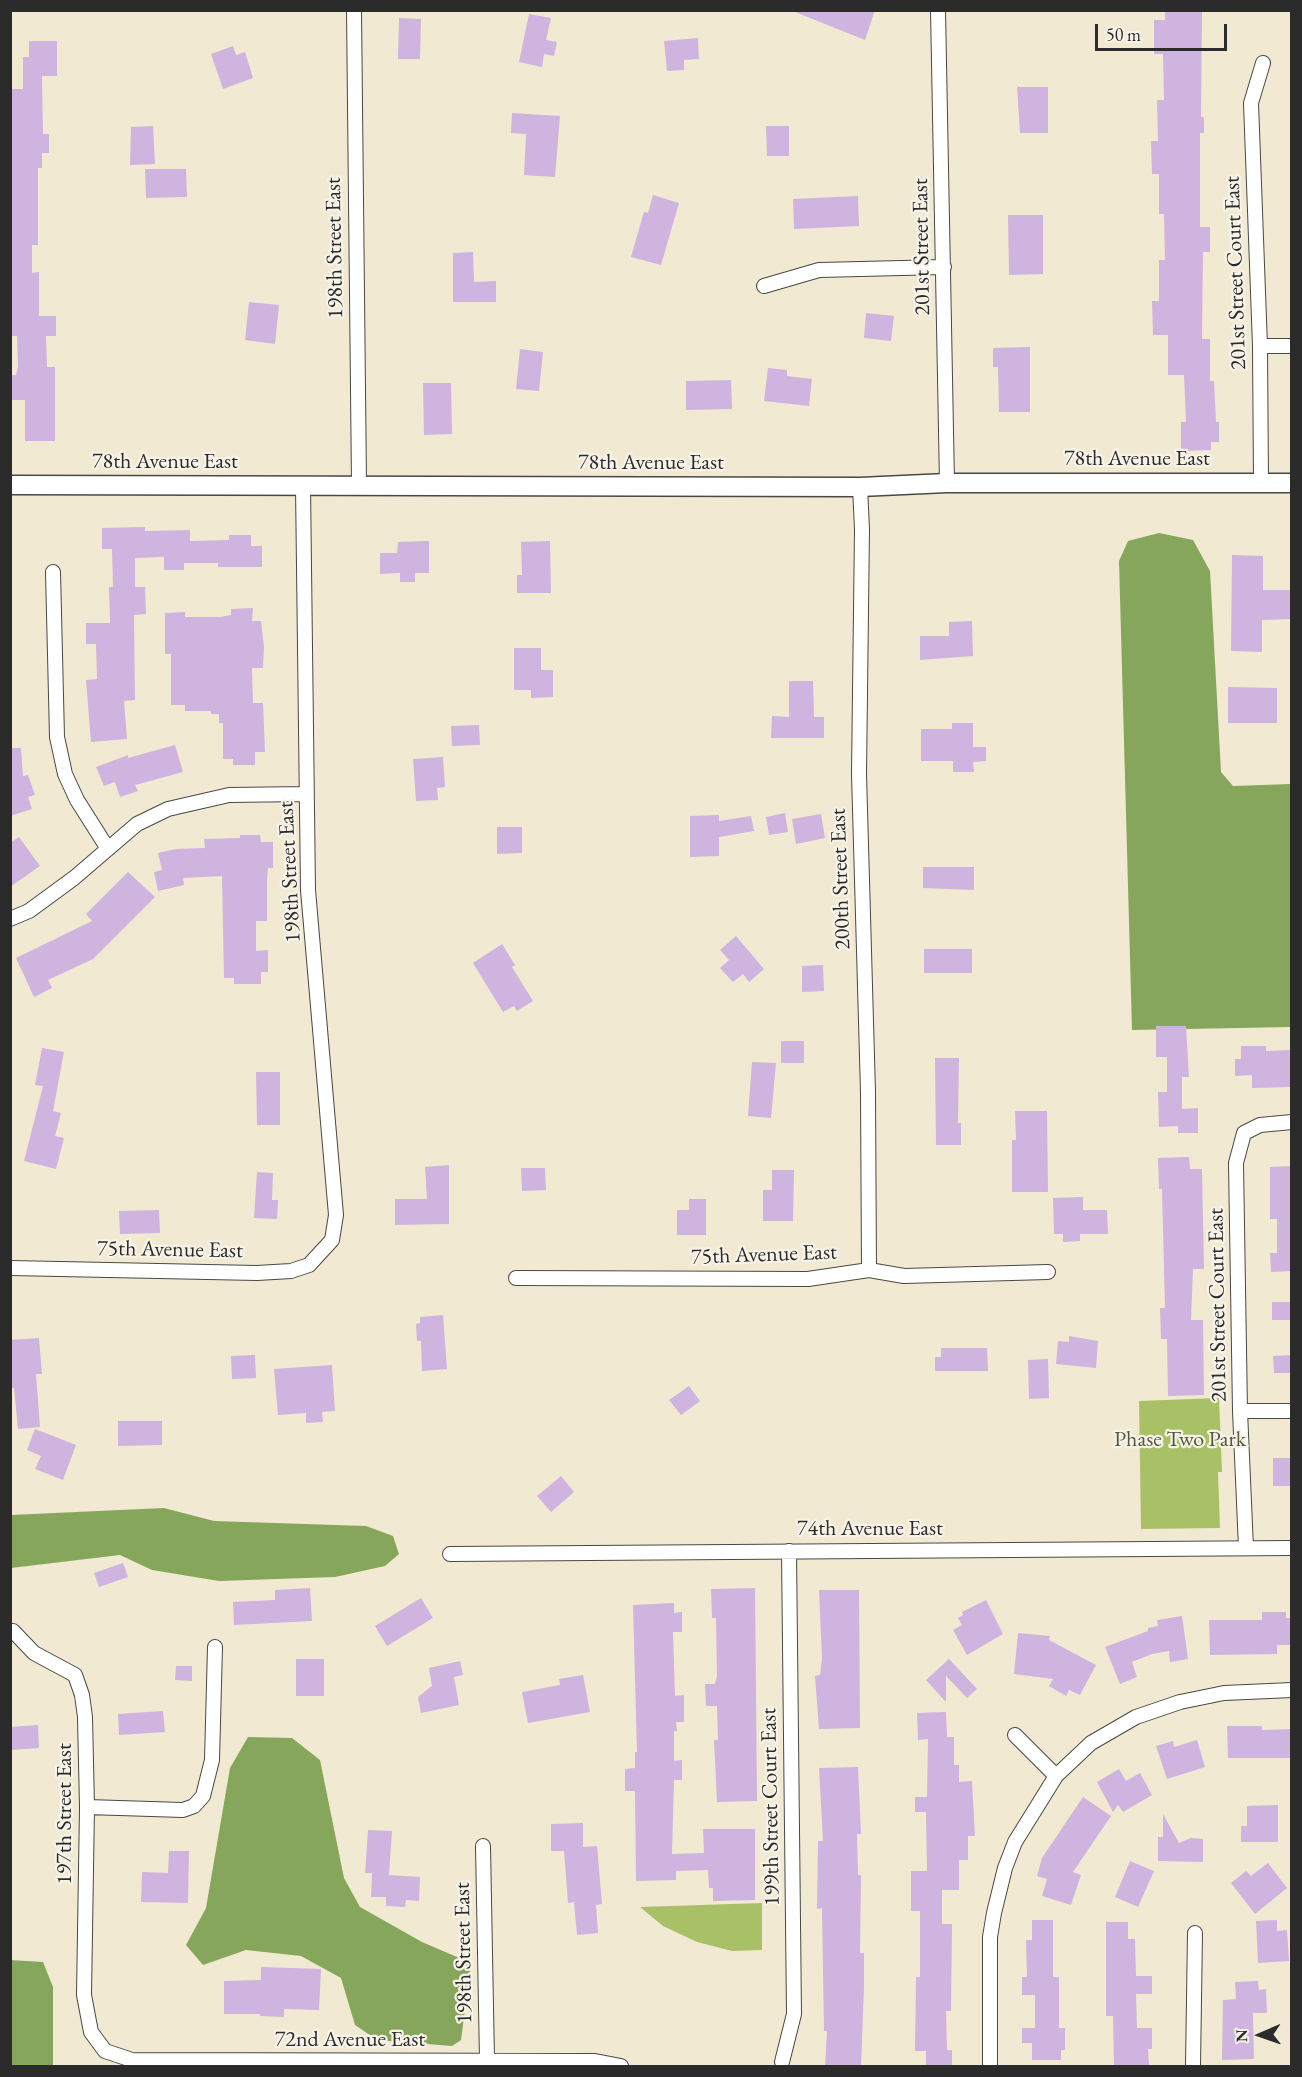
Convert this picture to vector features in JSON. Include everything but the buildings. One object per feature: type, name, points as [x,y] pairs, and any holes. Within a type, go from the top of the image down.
[{"type":"street","name":"198th Street East","points":[[354,10],[359,484]]},
{"type":"street","name":"201st Street East","points":[[938,10],[947,483]]},
{"type":"street","name":"201st Street Court East","points":[[1261,483],[1260,346],[1251,103],[1263,63]]},
{"type":"street","points":[[764,286],[819,270],[944,267]]},
{"type":"street","points":[[1260,346],[1292,346]]},
{"type":"street","name":"78th Avenue East","points":[[10,485],[860,486],[947,483],[1292,483]]},
{"type":"street","name":"198th Street East","points":[[303,486],[308,890],[336,1215],[332,1240],[323,1252]]},
{"type":"street","name":"200th Street East","points":[[860,486],[862,529],[859,774],[868,1092],[869,1270]]},
{"type":"street","points":[[52,572],[57,737],[66,774],[78,800],[108,849]]},
{"type":"street","points":[[10,919],[29,911],[137,824],[168,809],[229,795],[306,794]]},
{"type":"street","name":"201st Street Court East","points":[[1246,1548],[1240,1411],[1236,1163],[1244,1133],[1260,1125],[1292,1122]]},
{"type":"street","name":"75th Avenue East","points":[[10,1268],[257,1274],[291,1271],[309,1265],[323,1252]]},
{"type":"street","name":"75th Avenue East","points":[[516,1278],[808,1279],[869,1270],[904,1276],[1048,1272]]},
{"type":"street","points":[[1240,1411],[1292,1411]]},
{"type":"street","name":"74th Avenue East","points":[[450,1554],[1292,1548]]},
{"type":"street","name":"199th Street Court East","points":[[782,2062],[794,2014],[789,1551]]},
{"type":"street","name":"197th Street East","points":[[13,1630],[34,1653],[75,1674],[85,1717],[87,1807],[84,1995],[91,2032]]},
{"type":"street","points":[[87,1807],[183,1810],[194,1806],[204,1792],[212,1760],[215,1647]]},
{"type":"street","points":[[990,2067],[990,1937],[994,1913],[1005,1868],[1015,1842],[1056,1776],[1091,1743],[1136,1716],[1180,1702],[1224,1693],[1292,1690]]},
{"type":"street","points":[[1015,1735],[1056,1776]]},
{"type":"street","name":"198th Street East","points":[[483,1846],[487,2060]]},
{"type":"street","points":[[1193,2067],[1195,1933]]},
{"type":"street","name":"72nd Avenue East","points":[[91,2032],[105,2051],[132,2060],[595,2061],[621,2067]]},
{"type":"green space","points":[[1159,533],[1193,540],[1210,571],[1221,772],[1233,786],[1291,784],[1291,1027],[1132,1030],[1119,561],[1128,541]]},
{"type":"green space","name":"Phase Two Park","points":[[1219,1398],[1222,1472],[1218,1472],[1220,1528],[1141,1529],[1139,1401]]},
{"type":"green space","points":[[164,1508],[214,1521],[366,1526],[393,1536],[399,1554],[385,1566],[335,1577],[219,1581],[152,1570],[120,1555],[11,1568],[11,1515]]},
{"type":"green space","points":[[248,1737],[292,1738],[320,1760],[344,1878],[360,1907],[422,1942],[471,1963],[461,2040],[452,2046],[377,2040],[355,2025],[341,1978],[301,1956],[246,1950],[203,1965],[186,1945],[206,1908],[230,1768]]},
{"type":"green space","points":[[762,1903],[762,1950],[732,1951],[697,1942],[663,1926],[640,1907]]},
{"type":"green space","points":[[10,1960],[43,1962],[53,1987],[53,2066],[11,2066]]}]
